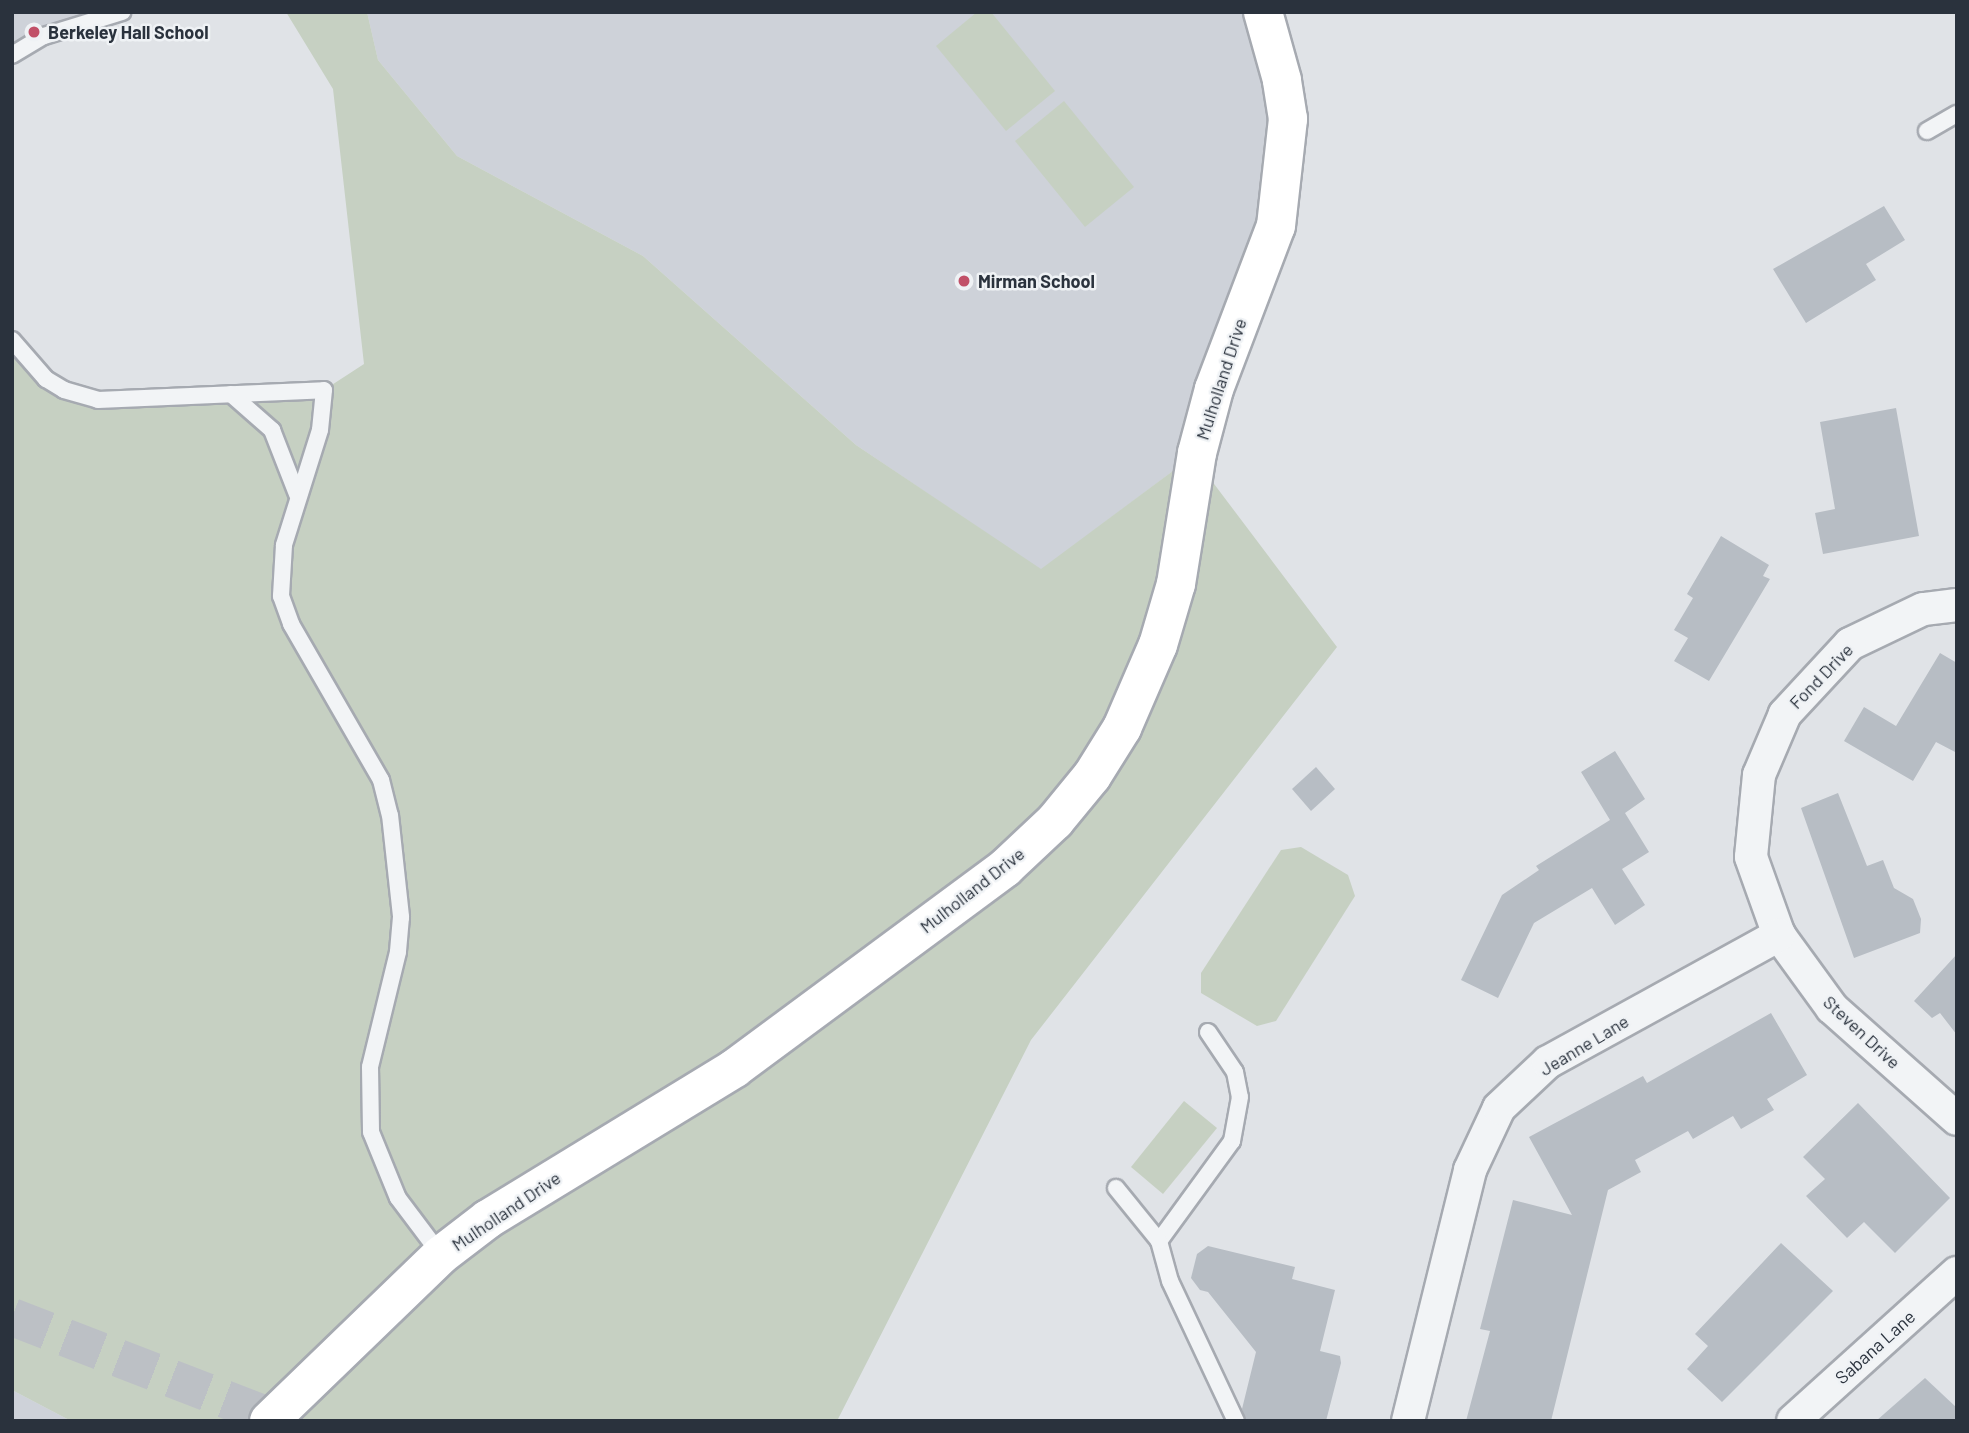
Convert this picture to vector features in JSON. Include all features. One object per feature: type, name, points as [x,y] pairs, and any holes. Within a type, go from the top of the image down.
[{"type":"main road","name":"Mulholland Drive","points":[[269,1421],[441,1255],[534,1188],[735,1068],[1004,868],[1055,821],[1093,776],[1122,728],[1158,645],[1176,584],[1197,453],[1214,389],[1276,226],[1288,119],[1263,12]]},
{"type":"street","name":"Fond Drive","points":[[1779,935],[1751,857],[1759,775],[1785,714],[1850,644],[1923,609],[1957,604]]},
{"type":"street","name":"Steven Drive","points":[[1779,935],[1832,1008],[1957,1119]]},
{"type":"street","name":"Jeanne Lane","points":[[1408,1421],[1470,1170],[1499,1108],[1548,1062],[1779,935]]},
{"type":"street","name":"Sabana Lane","points":[[1794,1421],[1957,1273]]},
{"type":"lane","points":[[12,55],[44,36],[122,12]]},
{"type":"lane","points":[[1927,131],[1957,114]]},
{"type":"lane","points":[[12,340],[46,379],[86,398],[324,390],[320,430],[297,494],[284,545],[281,596],[290,624],[381,780],[400,884],[398,952],[370,1067],[371,1132],[398,1198],[441,1255]]},
{"type":"lane","points":[[231,394],[272,430],[297,494]]},
{"type":"lane","points":[[1159,1241],[1232,1141],[1240,1097],[1236,1072],[1208,1032]]},
{"type":"lane","points":[[1116,1188],[1159,1241],[1170,1281],[1236,1421]]},
{"type":"shaded area","name":"Berkeley Hall School","points":[[12,12],[122,12],[12,55]]},
{"type":"shaded area","name":"Mirman School","points":[[367,12],[1263,12],[1288,119],[1193,456],[1041,570],[856,445],[643,256],[457,156],[378,60]]},
{"type":"shaded area","points":[[12,1390],[71,1421],[12,1421]]},
{"type":"green space","points":[[286,12],[367,12],[378,60],[457,156],[643,256],[856,445],[1041,569],[1193,456],[1337,647],[1031,1040],[837,1421],[71,1421],[12,1390],[12,340],[38,371],[86,398],[324,390],[364,364],[333,89]]},
{"type":"green space","points":[[977,12],[991,12],[1055,91],[1006,131],[936,46]]},
{"type":"green space","points":[[1064,101],[1134,187],[1085,227],[1015,141]]},
{"type":"green space","points":[[1301,847],[1348,875],[1355,896],[1276,1021],[1257,1026],[1201,993],[1201,973],[1281,850]]},
{"type":"green space","points":[[1184,1101],[1217,1128],[1163,1194],[1131,1167]]},
{"type":"building","points":[[1884,206],[1905,240],[1866,264],[1876,280],[1806,323],[1773,269]]},
{"type":"building","points":[[1896,408],[1919,536],[1823,554],[1815,513],[1835,509],[1820,422]]},
{"type":"building","points":[[1721,536],[1769,565],[1763,576],[1770,579],[1709,681],[1674,661],[1688,638],[1674,630],[1693,598],[1687,594]]},
{"type":"building","points":[[1940,653],[1957,663],[1957,753],[1936,742],[1913,781],[1844,741],[1864,707],[1896,726]]},
{"type":"building","points":[[1615,751],[1645,799],[1625,813],[1649,852],[1622,869],[1645,905],[1615,925],[1592,888],[1534,923],[1498,998],[1461,980],[1502,895],[1539,870],[1536,866],[1610,820],[1581,772]]},
{"type":"building","points":[[1316,767],[1335,789],[1311,811],[1292,789]]},
{"type":"building","points":[[1838,793],[1867,866],[1883,860],[1894,888],[1913,899],[1921,919],[1920,933],[1854,958],[1801,808]]},
{"type":"building","points":[[1957,954],[1957,1035],[1940,1013],[1932,1018],[1914,1001]]},
{"type":"building","points":[[1771,1013],[1807,1075],[1767,1099],[1774,1110],[1741,1129],[1733,1116],[1693,1139],[1688,1131],[1635,1160],[1641,1172],[1608,1190],[1551,1421],[1466,1421],[1490,1331],[1480,1329],[1513,1200],[1572,1215],[1529,1137],[1643,1076],[1647,1083]]},
{"type":"building","points":[[1858,1103],[1950,1198],[1895,1253],[1864,1222],[1847,1238],[1806,1196],[1825,1179],[1803,1157]]},
{"type":"building","points":[[1781,1243],[1833,1291],[1722,1402],[1687,1369],[1708,1346],[1695,1334]]},
{"type":"building","points":[[1208,1246],[1295,1267],[1292,1279],[1335,1290],[1320,1351],[1340,1356],[1341,1363],[1326,1421],[1246,1421],[1242,1409],[1256,1352],[1208,1292],[1200,1290],[1191,1278],[1197,1254]]},
{"type":"building","points":[[1925,1378],[1957,1408],[1957,1421],[1876,1421]]},
{"type":"tunnel","points":[[12,1317],[282,1421]]},
{"type":"place","name":"Berkeley Hall School","points":[[34,32]]},
{"type":"place","name":"Mirman School","points":[[964,281]]}]
